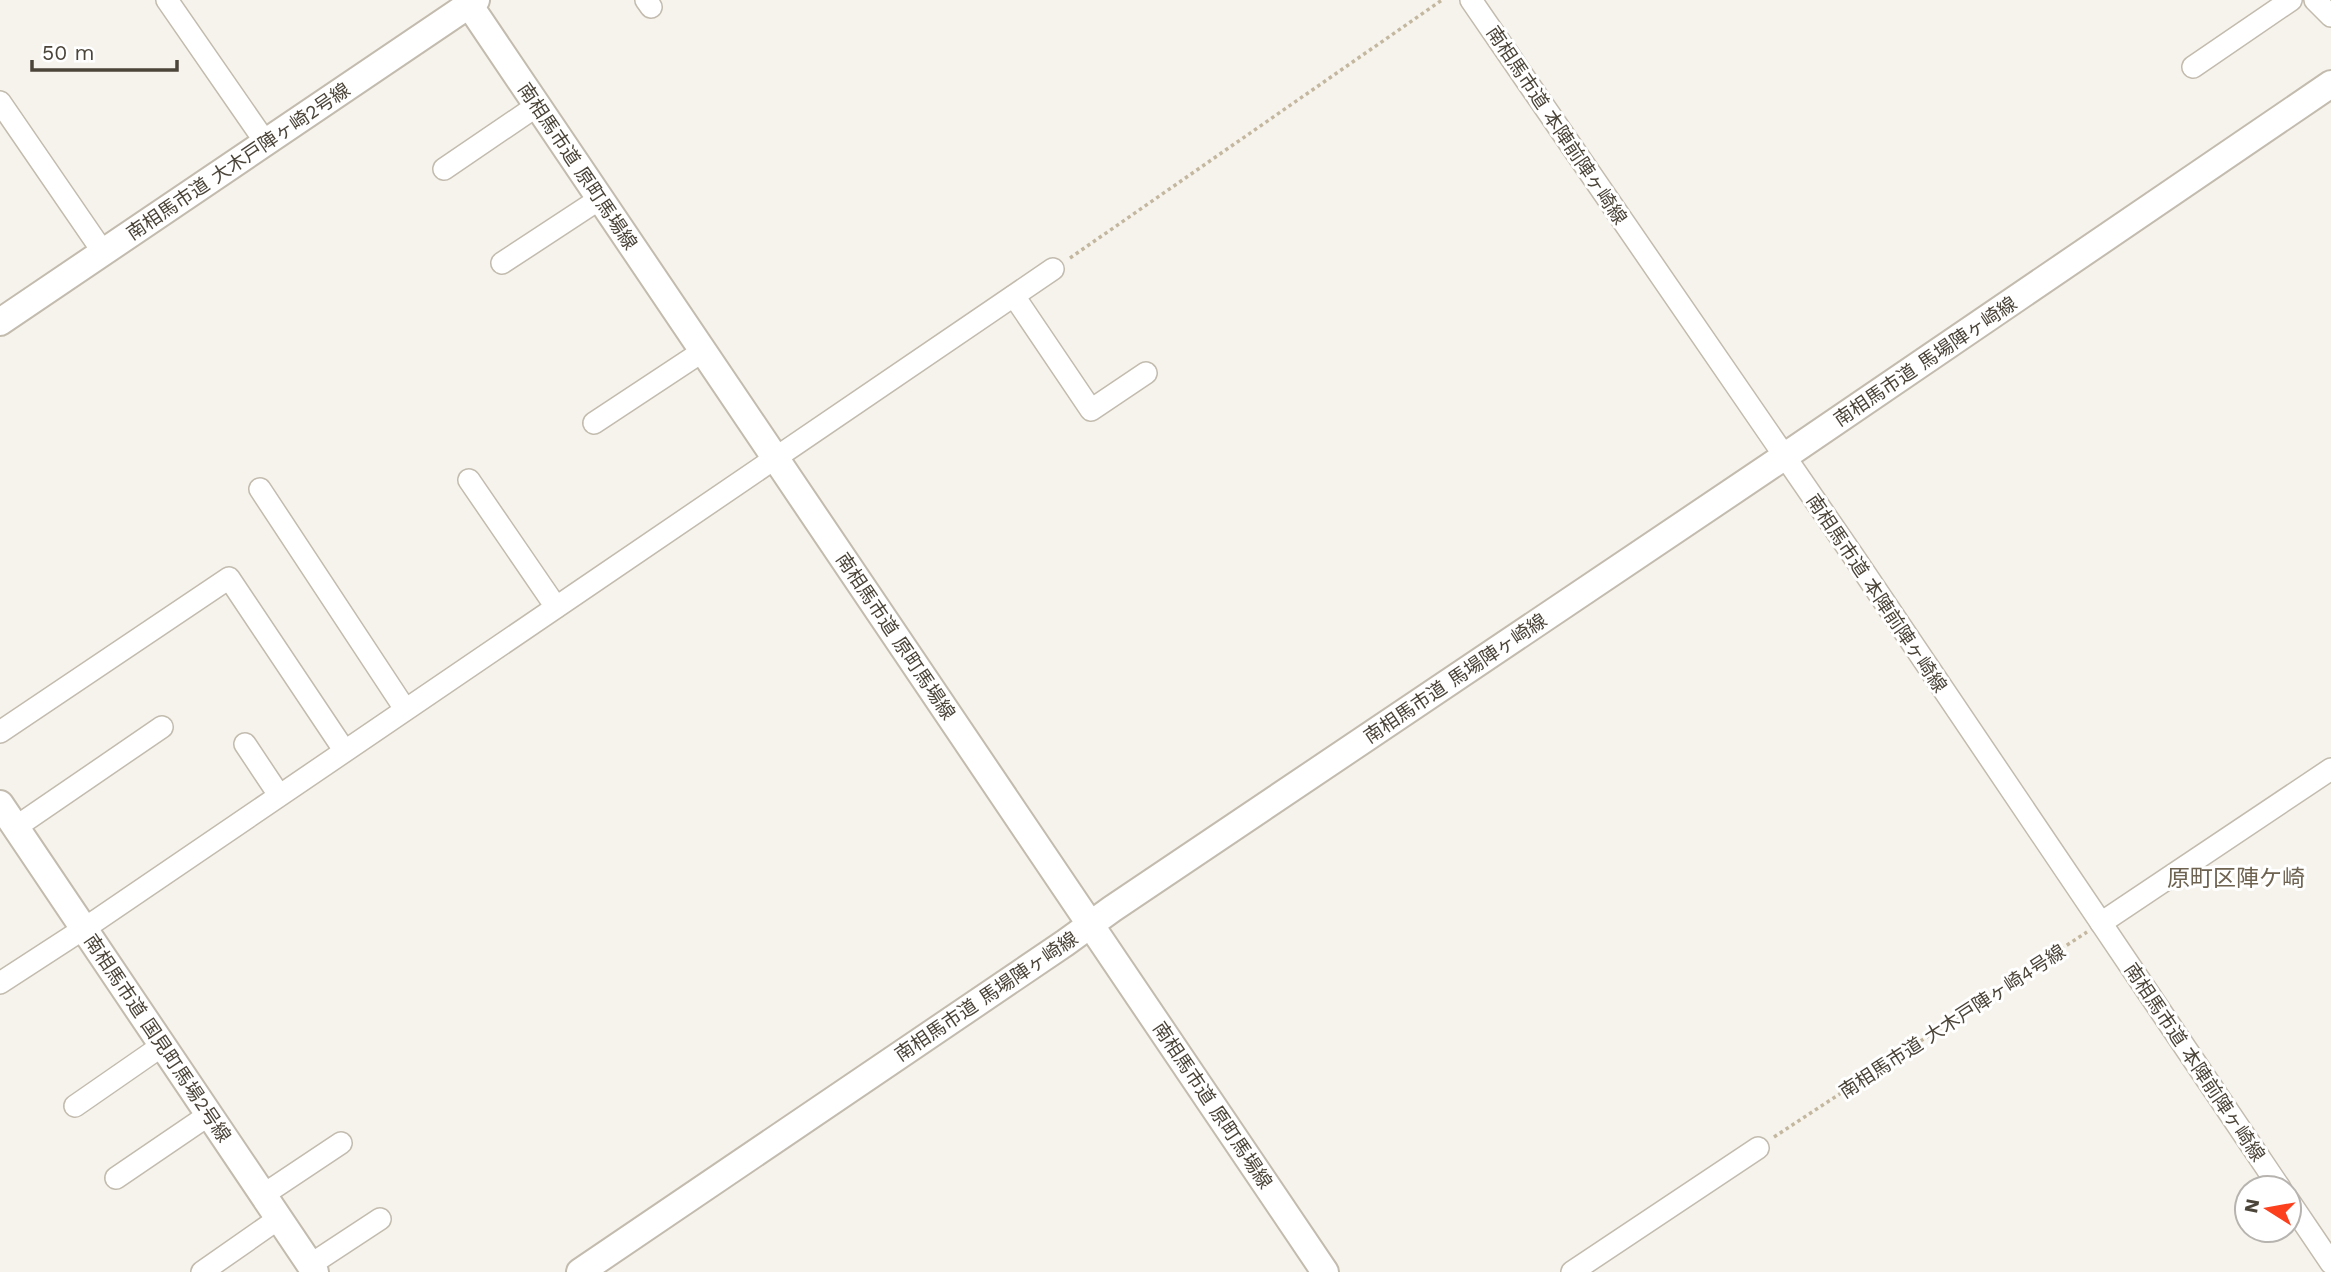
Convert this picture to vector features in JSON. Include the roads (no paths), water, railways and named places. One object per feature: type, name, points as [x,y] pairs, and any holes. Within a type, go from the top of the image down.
[{"type":"street","points":[[167,0],[266,143]]},
{"type":"street","name":"南相馬市道 本陣前陣ヶ崎線","points":[[1471,0],[2271,1174]]},
{"type":"street","points":[[2193,67],[2291,0]]},
{"type":"street","points":[[2315,0],[2331,16]]},
{"type":"street","name":"南相馬市道 大木戸陣ヶ崎2号線","points":[[0,322],[470,2]]},
{"type":"street","name":"南相馬市道 原町馬場線","points":[[470,2],[1325,1272]]},
{"type":"street","name":"南相馬市道 馬場陣ヶ崎線","points":[[580,1272],[2331,84]]},
{"type":"street","points":[[0,102],[103,252]]},
{"type":"street","points":[[444,169],[538,105]]},
{"type":"street","points":[[502,263],[601,198]]},
{"type":"street","points":[[0,984],[1054,269]]},
{"type":"street","points":[[1014,296],[1091,410],[1146,373]]},
{"type":"street","points":[[594,423],[703,351]]},
{"type":"street","points":[[469,480],[556,607]]},
{"type":"street","points":[[260,489],[405,709]]},
{"type":"street","points":[[0,732],[229,578],[344,750]]},
{"type":"street","points":[[16,827],[162,727]]},
{"type":"street","points":[[245,744],[279,795]]},
{"type":"street","points":[[2101,923],[2331,769]]},
{"type":"street","name":"南相馬市道 国見町馬場2号線","points":[[0,804],[313,1269]]},
{"type":"street","points":[[75,1106],[163,1045]]},
{"type":"street","points":[[116,1178],[210,1114]]},
{"type":"street","points":[[263,1195],[341,1143]]},
{"type":"street","points":[[1572,1272],[1758,1148]]},
{"type":"street","points":[[202,1272],[278,1219]]},
{"type":"street","points":[[313,1269],[380,1219]]},
{"type":"street","points":[[2303,1222],[2331,1263]]},
{"type":"district","name":"原町区陣ケ崎","points":[[2236,878]]}]
